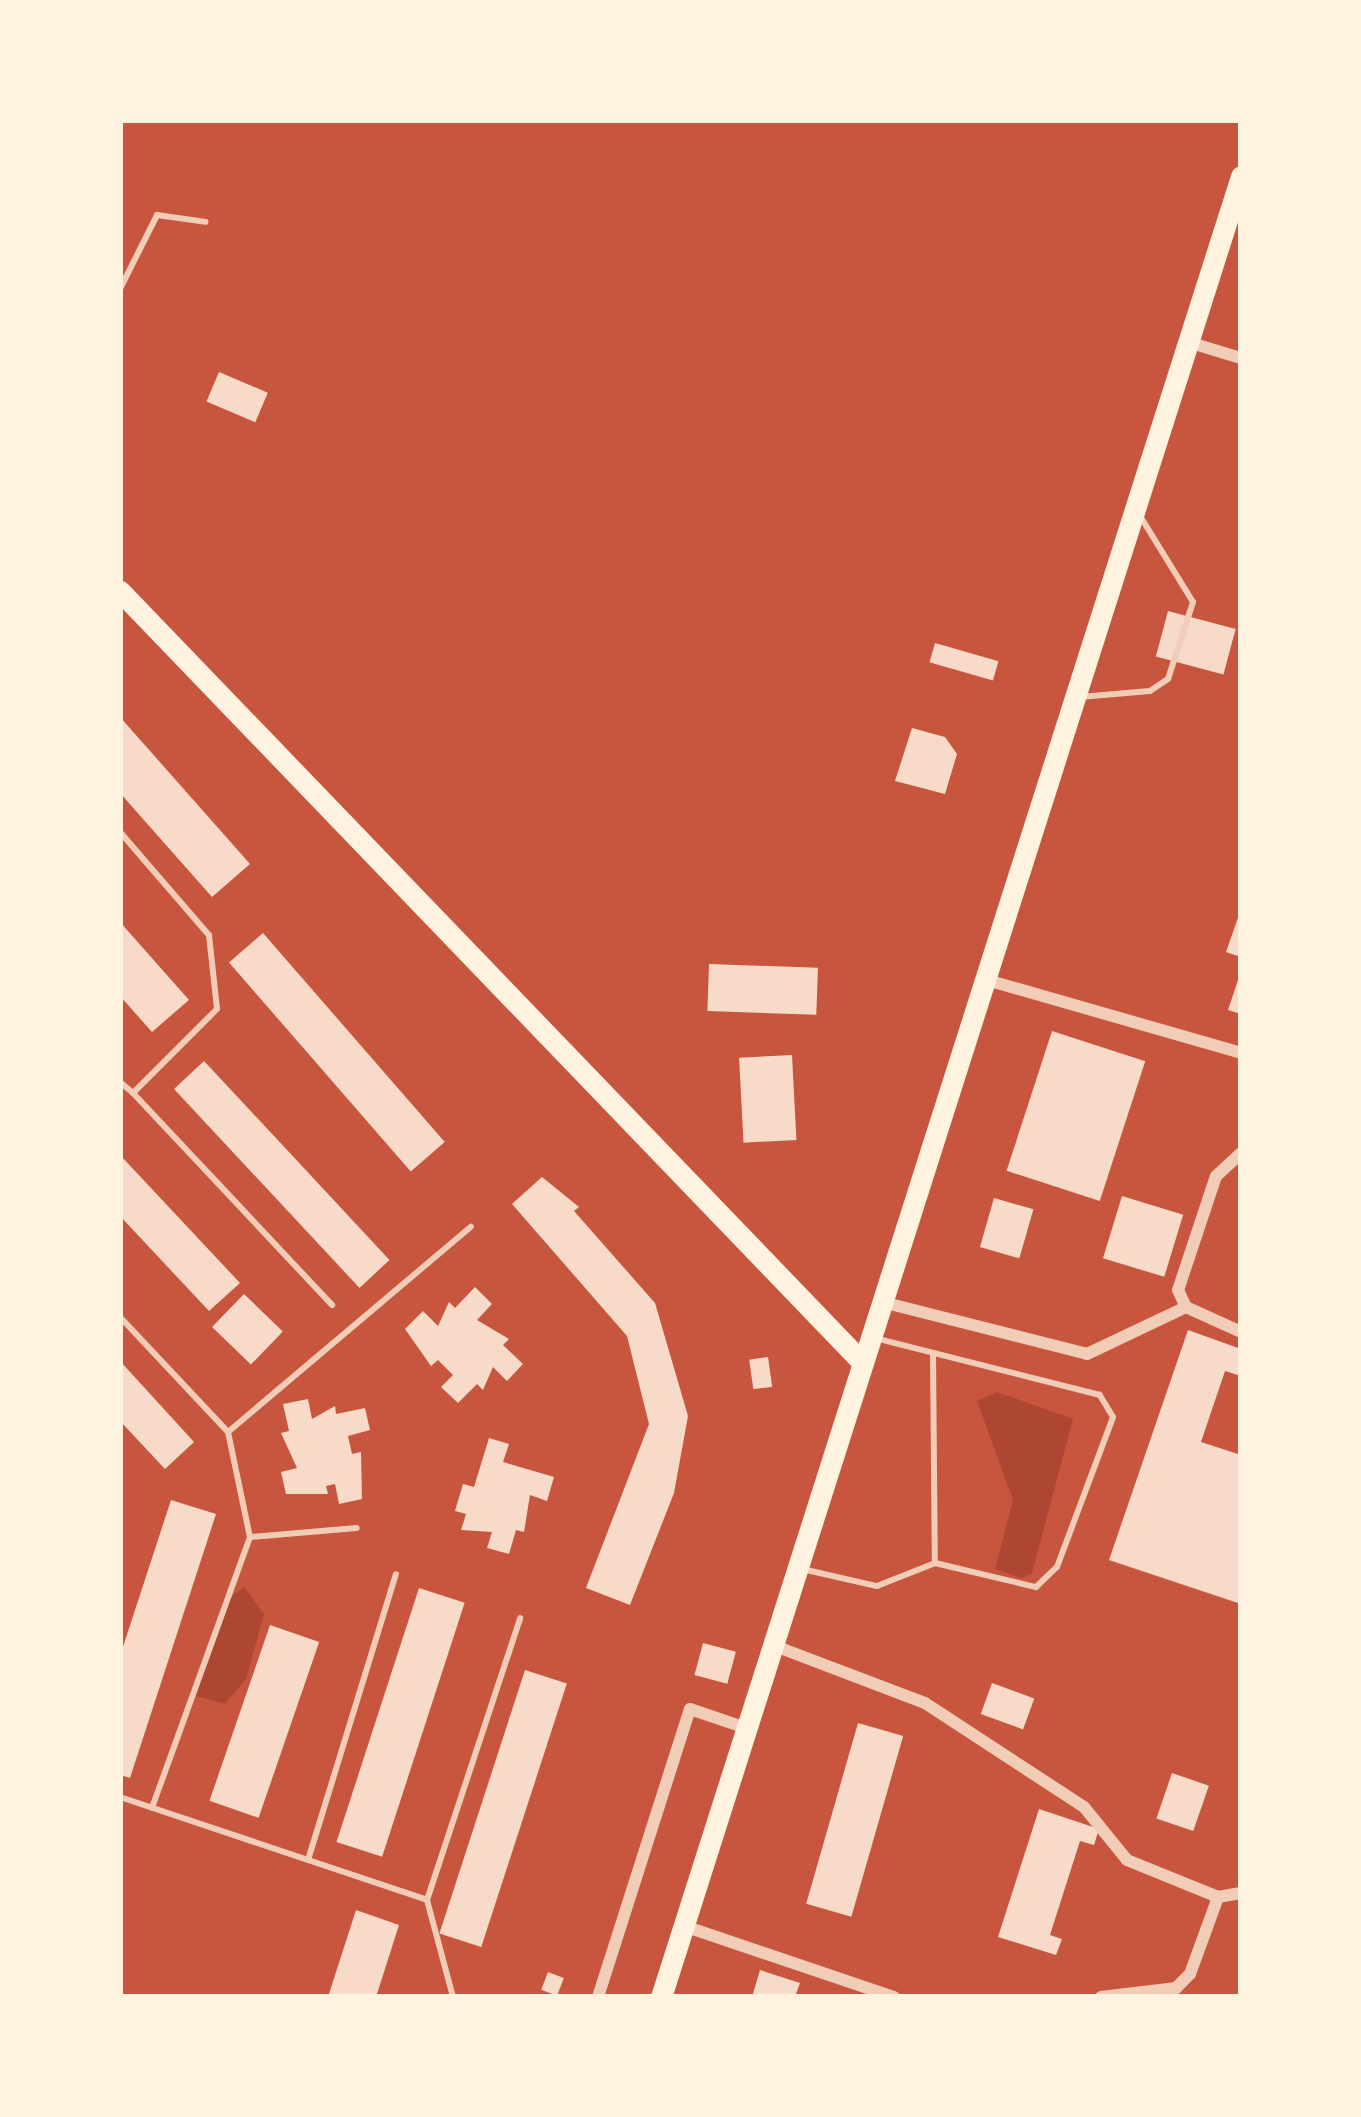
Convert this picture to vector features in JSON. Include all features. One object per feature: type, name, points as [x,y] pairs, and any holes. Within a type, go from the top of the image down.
[{"type":"main road","points":[[661,1997],[1241,176]]},
{"type":"main road","points":[[120,591],[863,1363]]},
{"type":"street","points":[[1188,342],[1241,358]]},
{"type":"street","points":[[987,980],[1241,1053]]},
{"type":"street","points":[[1241,1153],[1216,1176],[1178,1291],[1186,1307],[1241,1332]]},
{"type":"street","points":[[882,1302],[1087,1354],[1186,1307]]},
{"type":"street","points":[[775,1646],[925,1703],[1084,1807],[1126,1860],[1218,1897],[1241,1893]]},
{"type":"street","points":[[598,1997],[690,1709],[749,1729]]},
{"type":"street","points":[[1101,1997],[1176,1988],[1190,1974],[1218,1897]]},
{"type":"street","points":[[684,1927],[894,1997]]},
{"type":"lane","points":[[120,289],[157,215],[206,221]]},
{"type":"lane","points":[[1076,698],[1118,697],[1168,679],[1193,602],[1135,509]]},
{"type":"lane","points":[[120,832],[209,935],[217,1009],[133,1093]]},
{"type":"lane","points":[[120,1082],[332,1305]]},
{"type":"lane","points":[[228,1432],[471,1227]]},
{"type":"lane","points":[[120,1316],[228,1432],[250,1537],[152,1808]]},
{"type":"lane","points":[[800,1568],[877,1586],[935,1563],[1019,1588],[1048,1581],[1113,1417],[1100,1395],[871,1336]]},
{"type":"lane","points":[[933,1353],[935,1563]]},
{"type":"lane","points":[[250,1537],[357,1528]]},
{"type":"lane","points":[[308,1860],[396,1574]]},
{"type":"lane","points":[[453,1997],[427,1900],[520,1618]]},
{"type":"lane","points":[[120,1797],[427,1900]]},
{"type":"shaded area","points":[[997,1392],[1073,1419],[1032,1573],[1022,1578],[995,1569],[1013,1500],[977,1401]]},
{"type":"shaded area","points":[[244,1587],[264,1614],[246,1679],[225,1704],[193,1695],[224,1602]]},
{"type":"building","points":[[219,372],[268,393],[255,422],[206,401]]},
{"type":"building","points":[[1168,611],[1236,629],[1223,675],[1156,656]]},
{"type":"building","points":[[935,643],[998,661],[993,680],[929,662]]},
{"type":"building","points":[[120,717],[250,864],[212,897],[120,793]]},
{"type":"building","points":[[912,728],[945,737],[957,754],[945,794],[895,781]]},
{"type":"building","points":[[1241,909],[1241,957],[1226,952]]},
{"type":"building","points":[[120,922],[189,1000],[152,1032],[120,996]]},
{"type":"building","points":[[263,933],[445,1142],[411,1172],[229,963]]},
{"type":"building","points":[[709,964],[818,968],[816,1015],[707,1011]]},
{"type":"building","points":[[1241,974],[1241,1014],[1228,1010]]},
{"type":"building","points":[[1052,1031],[1145,1061],[1100,1201],[1007,1171]]},
{"type":"building","points":[[792,1055],[796,1140],[744,1143],[739,1058]]},
{"type":"building","points":[[204,1061],[390,1260],[360,1288],[174,1089]]},
{"type":"building","points":[[120,1155],[240,1283],[209,1311],[120,1216]]},
{"type":"building","points":[[542,1177],[579,1207],[574,1211],[655,1303],[688,1416],[674,1493],[630,1605],[586,1588],[649,1424],[627,1336],[512,1204]]},
{"type":"building","points":[[1122,1196],[1183,1215],[1164,1277],[1103,1258]]},
{"type":"building","points":[[994,1198],[1033,1209],[1019,1258],[980,1247]]},
{"type":"building","points":[[475,1287],[492,1304],[477,1320],[509,1339],[503,1345],[523,1364],[507,1381],[493,1367],[483,1390],[477,1384],[458,1403],[441,1387],[453,1375],[438,1360],[431,1366],[405,1329],[423,1311],[438,1326],[449,1302],[455,1308]]},
{"type":"building","points":[[244,1294],[283,1332],[251,1365],[212,1327]]},
{"type":"building","points":[[1188,1330],[1241,1349],[1241,1376],[1225,1371],[1201,1442],[1241,1455],[1241,1604],[1109,1560]]},
{"type":"building","points":[[768,1357],[772,1387],[753,1389],[749,1360]]},
{"type":"building","points":[[120,1361],[194,1442],[165,1469],[120,1421]]},
{"type":"building","points":[[308,1399],[312,1419],[335,1406],[336,1414],[365,1408],[370,1430],[348,1436],[352,1454],[361,1452],[362,1499],[339,1504],[335,1484],[326,1486],[328,1494],[286,1494],[281,1472],[297,1468],[281,1433],[289,1431],[283,1404]]},
{"type":"building","points":[[489,1438],[509,1444],[503,1462],[554,1477],[547,1501],[530,1495],[524,1532],[516,1530],[509,1554],[487,1548],[492,1532],[461,1530],[466,1514],[455,1511],[463,1484],[474,1487]]},
{"type":"building","points":[[171,1500],[216,1514],[130,1778],[120,1775],[120,1656]]},
{"type":"building","points":[[419,1588],[465,1603],[382,1857],[336,1842]]},
{"type":"building","points":[[270,1625],[319,1642],[259,1818],[209,1801]]},
{"type":"building","points":[[703,1643],[736,1652],[727,1684],[694,1675]]},
{"type":"building","points":[[525,1670],[567,1684],[481,1947],[439,1933]]},
{"type":"building","points":[[992,1683],[1034,1698],[1023,1729],[981,1714]]},
{"type":"building","points":[[858,1723],[903,1736],[851,1917],[806,1904]]},
{"type":"building","points":[[1172,1773],[1209,1786],[1193,1831],[1156,1818]]},
{"type":"building","points":[[1039,1809],[1099,1829],[1094,1845],[1080,1841],[1050,1935],[1062,1939],[1056,1955],[998,1937]]},
{"type":"building","points":[[356,1910],[399,1925],[376,1997],[328,1997]]},
{"type":"building","points":[[760,1970],[800,1983],[795,1997],[752,1997]]},
{"type":"building","points":[[548,1972],[564,1978],[557,1996],[541,1990]]}]
